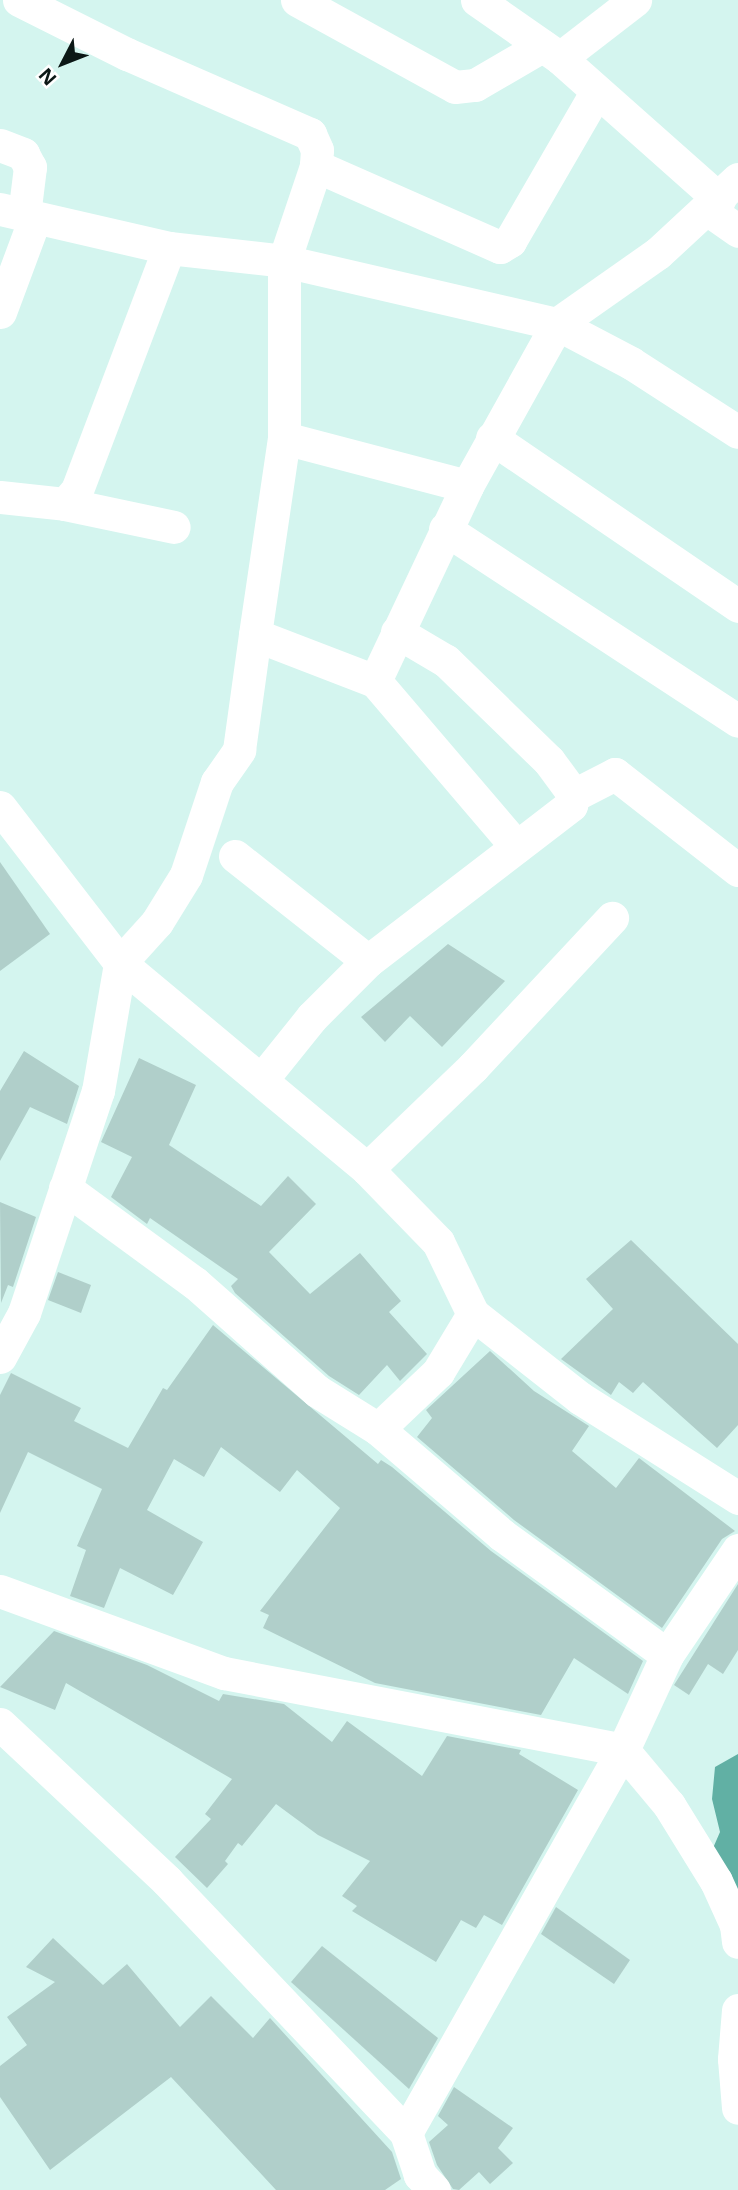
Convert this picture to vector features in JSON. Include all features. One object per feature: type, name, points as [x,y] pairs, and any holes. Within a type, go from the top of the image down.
[{"type":"street","points":[[0,1357],[12,1309],[65,1188],[98,1091],[120,963],[157,922],[186,875],[218,782],[239,750],[284,438],[284,261],[316,166],[317,150],[310,134],[127,54],[19,0]]},
{"type":"street","points":[[297,0],[455,87],[475,85],[551,52],[635,0]]},
{"type":"street","points":[[478,0],[551,52],[721,196],[738,231]]},
{"type":"street","points":[[316,166],[500,247],[510,240],[597,91]]},
{"type":"street","points":[[0,145],[23,154],[30,167],[0,312]]},
{"type":"street","points":[[375,681],[445,528],[492,438],[557,324],[658,253],[721,196]]},
{"type":"street","points":[[20,214],[169,248],[284,261],[557,324],[631,363],[738,432]]},
{"type":"street","points":[[65,504],[77,490],[169,248]]},
{"type":"street","points":[[284,438],[467,486]]},
{"type":"street","points":[[492,438],[738,606]]},
{"type":"street","points":[[0,497],[65,504],[174,527]]},
{"type":"street","points":[[445,528],[738,722]]},
{"type":"street","points":[[397,632],[446,661],[549,761],[574,795]]},
{"type":"street","points":[[255,635],[375,681],[517,847]]},
{"type":"street","points":[[263,1078],[312,1017],[368,961],[517,847],[570,804],[574,795],[615,774],[738,870]]},
{"type":"street","points":[[0,807],[120,963],[263,1078],[367,1169],[438,1242],[473,1314],[580,1398],[738,1498]]},
{"type":"street","points":[[235,856],[368,961]]},
{"type":"street","points":[[367,1169],[473,1067],[612,918]]},
{"type":"street","points":[[65,1188],[195,1283],[317,1391],[377,1429],[502,1535],[667,1656]]},
{"type":"street","points":[[377,1429],[439,1372],[473,1314]]},
{"type":"street","points":[[406,2133],[624,1751],[667,1656],[738,1550]]},
{"type":"street","points":[[0,1591],[224,1672],[624,1751],[669,1805],[716,1881],[736,1925],[738,1942]]},
{"type":"street","points":[[0,1724],[167,1881],[406,2133],[417,2185]]},
{"type":"street","points":[[738,2010],[734,2059],[738,2108]]},
{"type":"shaded area","points":[[738,1754],[738,1906],[710,1855],[720,1832],[712,1799],[715,1767]]},
{"type":"building","points":[[0,862],[50,934],[0,971]]},
{"type":"building","points":[[448,944],[505,981],[442,1047],[410,1016],[385,1042],[361,1017]]},
{"type":"building","points":[[24,1051],[79,1086],[67,1124],[30,1107],[0,1161],[0,1091]]},
{"type":"building","points":[[139,1058],[196,1085],[169,1145],[261,1206],[288,1176],[316,1204],[269,1252],[310,1294],[360,1253],[401,1301],[389,1312],[427,1354],[400,1381],[387,1365],[359,1395],[329,1376],[235,1293],[231,1286],[238,1279],[150,1218],[147,1224],[111,1197],[132,1157],[101,1142]]},
{"type":"building","points":[[0,1202],[36,1217],[13,1287],[8,1285],[1,1303]]},
{"type":"building","points":[[631,1240],[738,1344],[738,1425],[717,1448],[643,1382],[633,1393],[619,1382],[611,1395],[561,1359],[613,1309],[586,1279]]},
{"type":"building","points":[[58,1272],[91,1285],[81,1313],[48,1300]]},
{"type":"building","points":[[213,1325],[378,1464],[381,1460],[392,1467],[491,1551],[643,1661],[628,1694],[574,1658],[541,1715],[375,1683],[263,1628],[269,1615],[260,1611],[340,1508],[297,1470],[280,1492],[221,1447],[204,1477],[174,1459],[147,1510],[203,1542],[173,1595],[120,1568],[104,1608],[70,1596],[86,1550],[77,1546],[102,1489],[28,1452],[0,1513],[0,1395],[11,1373],[81,1408],[74,1421],[128,1448],[163,1388],[167,1390]]},
{"type":"building","points":[[490,1351],[534,1391],[589,1426],[572,1451],[616,1488],[639,1458],[735,1531],[722,1539],[662,1628],[514,1520],[417,1437],[432,1418],[426,1410]]},
{"type":"building","points":[[738,1584],[738,1650],[723,1674],[708,1664],[689,1695],[674,1685]]},
{"type":"building","points":[[54,1631],[147,1665],[219,1701],[223,1694],[284,1704],[332,1742],[347,1721],[422,1776],[447,1736],[521,1750],[519,1754],[578,1790],[502,1925],[484,1915],[476,1928],[461,1920],[436,1962],[352,1911],[357,1906],[342,1896],[370,1861],[318,1835],[276,1804],[242,1846],[238,1843],[225,1861],[228,1864],[207,1888],[175,1857],[211,1819],[205,1814],[232,1779],[66,1683],[55,1710],[0,1687]]},
{"type":"building","points":[[556,1907],[630,1960],[614,1984],[541,1934]]},
{"type":"building","points":[[53,1938],[103,1985],[127,1964],[180,2027],[211,1996],[253,2038],[270,2018],[392,2152],[401,2179],[385,2190],[276,2190],[171,2077],[50,2170],[0,2097],[0,2066],[27,2045],[7,2017],[55,1982],[26,1967]]},
{"type":"building","points":[[322,1946],[438,2038],[409,2089],[291,1982]]},
{"type":"building","points":[[454,2087],[513,2128],[498,2148],[513,2163],[490,2184],[479,2172],[459,2190],[453,2189],[437,2165],[429,2142],[448,2125],[438,2116]]}]
